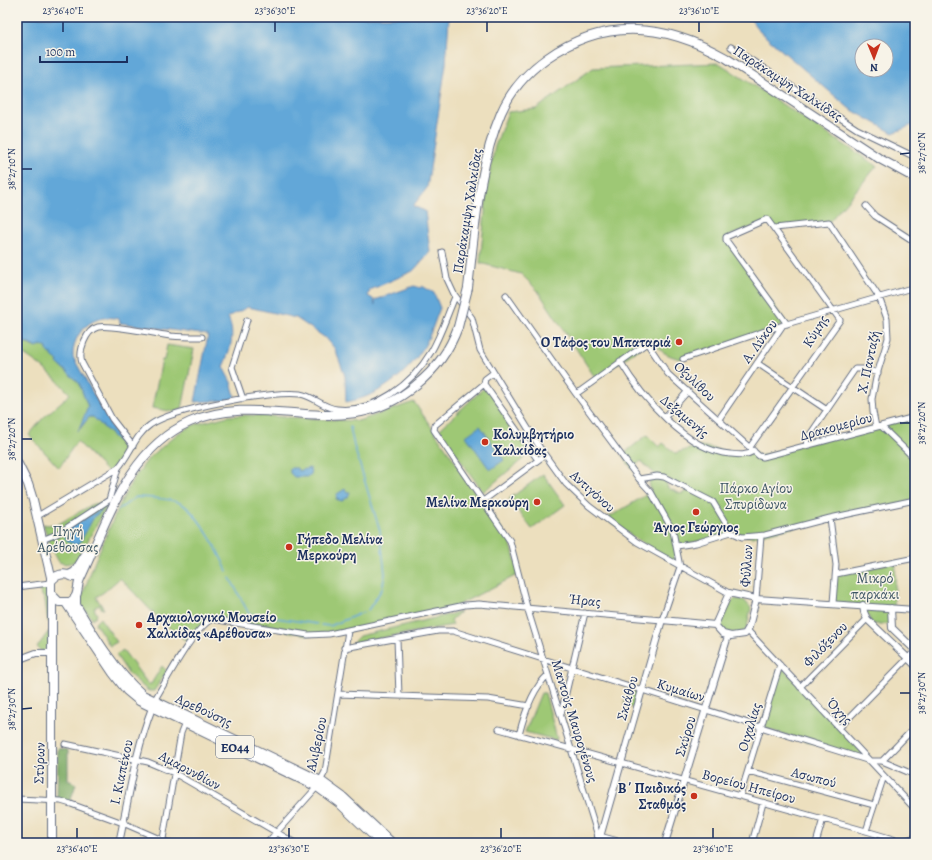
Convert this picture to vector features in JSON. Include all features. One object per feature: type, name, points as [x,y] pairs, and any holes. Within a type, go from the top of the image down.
[{"type":"main road","name":"Παράκαμψη Χαλκίδας","points":[[66,574],[75,572],[102,530],[138,464],[155,445],[178,428],[200,417],[234,411],[340,416],[373,410],[396,400],[420,382],[442,356],[458,327],[468,288],[482,178],[495,130],[506,103],[521,80],[540,64],[565,47],[591,35],[617,30],[642,29],[665,33],[700,44],[726,58],[880,159],[915,178]]},
{"type":"main road","points":[[17,462],[28,484],[51,577],[50,590],[52,597]]},
{"type":"main road","name":"Παράκαμψη Χαλκίδας","points":[[79,586],[80,579],[102,530]]},
{"type":"main road","points":[[43,542],[56,571],[76,579],[79,586],[76,597],[64,603]]},
{"type":"main road","points":[[50,583],[55,577],[66,574]]},
{"type":"main road","name":"ΕΟ44","points":[[52,597],[64,603]]},
{"type":"main road","name":"Στύρων","points":[[52,597],[52,843]]},
{"type":"main road","name":"Αρεθούσης","points":[[76,597],[76,605],[117,667],[135,688],[153,705],[319,784],[343,797],[392,843]]},
{"type":"main road","name":"Στύρων","points":[[53,684],[56,661],[57,611],[58,606],[64,603]]},
{"type":"main road","name":"Αρεθούσης","points":[[64,603],[127,691],[185,723],[319,784],[381,843]]},
{"type":"main road","points":[[903,843],[915,839]]},
{"type":"street","points":[[731,46],[857,129],[915,157]]},
{"type":"street","points":[[866,206],[876,216],[915,242]]},
{"type":"street","name":"Α. Λύκου","points":[[719,419],[785,325],[726,240],[726,237],[766,219],[775,228]]},
{"type":"street","name":"Χ. Πανταζή","points":[[775,228],[829,222],[879,297],[886,319],[888,338],[878,373],[872,406],[879,427]]},
{"type":"street","name":"Κύμης","points":[[752,449],[792,388],[840,320],[775,228]]},
{"type":"street","name":"Αντιγόνου","points":[[442,252],[447,280],[455,297],[472,318],[478,345],[493,373],[545,455],[566,484],[589,506],[637,542],[729,593]]},
{"type":"street","points":[[683,359],[785,325],[915,287]]},
{"type":"street","points":[[506,296],[576,394],[639,479],[651,492],[674,531],[680,567]]},
{"type":"street","points":[[36,517],[118,468],[127,457],[142,431],[156,421],[191,409],[264,395],[301,394],[329,408],[342,410],[362,407],[382,400],[399,388],[427,358],[455,297]]},
{"type":"street","points":[[243,399],[232,373],[232,367],[247,320]]},
{"type":"street","points":[[133,446],[112,419],[82,363],[81,355],[88,333],[97,327],[103,326],[174,336],[202,337]]},
{"type":"street","name":"Οξυλίθου","points":[[576,394],[647,343],[668,374],[752,449],[763,457]]},
{"type":"street","name":"Δεξαμενής","points":[[620,361],[644,397],[696,443],[708,449],[737,455],[747,455],[752,449]]},
{"type":"street","points":[[757,363],[792,388],[827,410]]},
{"type":"street","points":[[806,446],[807,439],[855,369],[865,369],[878,373]]},
{"type":"street","points":[[493,373],[485,379],[484,384],[538,460]]},
{"type":"street","name":"Μαντούς Μαυρογένους","points":[[484,384],[436,424],[434,428],[510,541],[527,607],[599,839]]},
{"type":"street","points":[[665,417],[688,391]]},
{"type":"street","name":"Δρακομερίου","points":[[763,457],[915,417]]},
{"type":"street","points":[[879,427],[915,460]]},
{"type":"street","points":[[483,501],[545,455]]},
{"type":"street","points":[[43,542],[109,500],[112,495],[118,468]]},
{"type":"street","points":[[639,479],[657,476],[664,477],[712,502],[731,532],[742,537],[761,536],[830,518],[915,500]]},
{"type":"street","points":[[830,518],[836,574],[833,603]]},
{"type":"street","points":[[677,546],[696,543],[731,532]]},
{"type":"street","name":"Φύλλων","points":[[756,598],[761,536]]},
{"type":"street","points":[[836,574],[915,558]]},
{"type":"street","name":"Σκιάθου","points":[[599,839],[662,620],[680,567]]},
{"type":"street","points":[[17,587],[50,583]]},
{"type":"street","points":[[756,598],[748,631],[738,636],[728,636],[720,631],[715,625],[729,593],[756,598],[915,610]]},
{"type":"street","name":"Ήρας","points":[[153,705],[192,640],[205,623],[212,619],[308,635],[348,631],[452,608],[479,604],[527,607],[715,625]]},
{"type":"street","points":[[864,605],[864,612],[867,619],[915,665]]},
{"type":"street","points":[[839,728],[915,651],[892,628],[892,608]]},
{"type":"street","points":[[561,715],[585,613]]},
{"type":"street","name":"Φιλόξενου","points":[[800,687],[867,619]]},
{"type":"street","name":"Κυμαίων","points":[[344,648],[447,630],[543,658],[642,691],[870,761],[882,761],[915,776]]},
{"type":"street","name":"Αλιβερίου","points":[[267,843],[319,784],[328,761],[344,648],[348,631]]},
{"type":"street","name":"Όχης","points":[[748,631],[915,809]]},
{"type":"street","name":"Σκύρου","points":[[665,843],[728,636]]},
{"type":"street","points":[[396,639],[399,696]]},
{"type":"street","points":[[17,660],[32,656],[36,653],[52,655]]},
{"type":"street","name":"Οιχαλίας","points":[[740,796],[780,665]]},
{"type":"street","points":[[519,735],[538,685],[548,676]]},
{"type":"street","points":[[338,694],[488,699],[530,706]]},
{"type":"street","name":"Ι. Κιαπέκου","points":[[119,843],[136,758],[143,732],[153,705]]},
{"type":"street","points":[[163,839],[181,733],[185,723]]},
{"type":"street","points":[[882,761],[915,727]]},
{"type":"street","name":"Βορείου Ηπείρου","points":[[499,729],[866,831],[893,839],[899,843]]},
{"type":"street","name":"Αμαρυνθίων","points":[[65,744],[136,758],[174,773],[295,843]]},
{"type":"street","name":"Ασωπού","points":[[748,771],[874,805]]},
{"type":"street","points":[[866,831],[884,776]]},
{"type":"street","points":[[17,799],[71,804],[123,823],[163,839],[169,843]]},
{"type":"street","points":[[752,843],[763,803]]},
{"type":"street","points":[[816,843],[823,819]]},
{"type":"street","points":[[599,839],[623,843]]},
{"type":"green space","points":[[719,63],[877,166],[829,222],[775,228],[769,221],[726,237],[787,324],[681,359],[667,354],[656,345],[650,348],[647,343],[596,379],[538,291],[521,274],[480,263],[488,181],[495,146],[508,112],[536,109],[593,68]]},
{"type":"green space","points":[[17,338],[33,347],[41,345],[46,348],[56,358],[58,361],[57,363],[79,383],[88,407],[80,429],[89,417],[93,417],[121,444],[130,446],[118,464],[107,472],[77,441],[59,468],[29,435],[43,418],[70,394],[58,381],[32,359],[17,350]]},
{"type":"green space","points":[[167,345],[194,349],[182,409],[175,412],[152,408],[162,360],[164,360]]},
{"type":"green space","name":"Κολυμβητήριο Χαλκίδας","points":[[486,386],[530,453],[483,492],[439,430]]},
{"type":"green space","points":[[414,402],[510,541],[519,574],[452,608],[348,631],[308,635],[218,619],[205,623],[186,641],[160,620],[120,578],[96,597],[104,609],[102,609],[99,605],[94,608],[97,615],[92,619],[82,606],[81,599],[95,561],[120,504],[132,481],[148,459],[177,434],[193,425],[228,416],[249,415],[358,421]]},
{"type":"green space","name":"Πάρκο Αγίου Σπυρίδωνα","points":[[915,417],[915,500],[752,537],[733,533],[678,546],[680,567],[606,519],[651,492],[649,482],[651,478],[657,476],[641,461],[632,469],[622,455],[647,435],[659,447],[663,443],[675,453],[701,446],[747,455],[754,451],[759,456]],"holes":[[[664,477],[689,490],[681,494],[668,488]]]},
{"type":"green space","name":"Μελίνα Μερκούρη","points":[[543,474],[565,505],[532,529],[509,499]]},
{"type":"green space","name":"Πηγή Αρέθουσας","points":[[109,503],[78,558],[74,562],[59,562],[52,549],[43,524],[53,524],[55,526],[93,504]]},
{"type":"green space","name":"Μικρό παρκάκι","points":[[896,562],[894,608],[891,624],[872,624],[863,605],[833,603],[836,574]]},
{"type":"green space","points":[[37,588],[48,588],[50,619],[48,622],[45,600]]},
{"type":"green space","points":[[735,599],[744,600],[751,608],[747,627],[743,633],[728,635],[718,625],[718,623],[732,601]]},
{"type":"green space","points":[[460,612],[451,620],[453,625],[352,643],[359,636]]},
{"type":"green space","points":[[100,618],[117,642],[110,646],[95,623]]},
{"type":"green space","points":[[49,631],[49,647],[46,650],[41,651],[37,647]]},
{"type":"green space","points":[[123,650],[148,684],[151,684],[162,666],[167,671],[154,691],[148,691],[128,673],[116,655]]},
{"type":"green space","points":[[780,665],[870,761],[761,727]]},
{"type":"green space","points":[[628,690],[638,693],[633,708],[624,705]]},
{"type":"green space","points":[[541,693],[545,693],[557,739],[556,740],[525,732]]},
{"type":"green space","points":[[58,748],[68,750],[68,780],[76,784],[70,802],[57,799]]},
{"type":"water","points":[[17,17],[449,17],[446,64],[427,188],[413,206],[425,211],[430,252],[413,271],[370,290],[368,296],[373,299],[375,305],[375,300],[414,286],[421,288],[422,286],[434,293],[440,308],[425,345],[411,365],[392,382],[381,389],[370,395],[346,402],[345,376],[335,349],[327,339],[296,318],[248,307],[228,317],[232,330],[232,336],[230,348],[223,367],[231,382],[235,396],[232,400],[195,402],[208,335],[120,323],[119,319],[101,318],[93,321],[81,332],[76,340],[73,357],[121,444],[93,417],[89,417],[78,431],[88,407],[79,383],[57,363],[58,361],[52,356],[52,353],[49,354],[47,348],[41,345],[37,348],[17,338]]},
{"type":"water","points":[[749,17],[915,17],[915,124],[893,133],[850,109],[759,31]]},
{"type":"water","points":[[480,426],[504,460],[490,470],[466,436]]},
{"type":"water","points":[[290,468],[297,468],[298,471],[310,468],[311,475],[307,477],[294,477],[290,473]]},
{"type":"water","points":[[345,489],[347,492],[350,492],[348,497],[342,501],[336,499],[337,494]]},
{"type":"water","name":"Πηγή Αρέθουσας","points":[[99,510],[102,510],[94,517],[79,544],[76,545],[68,542],[62,532]]},
{"type":"waterway","points":[[350,427],[354,446],[380,531],[385,574],[382,589],[368,610]]},
{"type":"waterway","points":[[118,510],[136,497],[167,500],[182,504],[189,509],[202,525],[227,571]]},
{"type":"waterway","points":[[230,578],[249,614],[317,624]]},
{"type":"waterway","points":[[321,625],[330,626],[364,612]]},
{"type":"place","name":"Ο Τάφος του Μπαταριά","points":[[679,342]]},
{"type":"place","name":"Κολυμβητήριο Χαλκίδας","points":[[485,442]]},
{"type":"place","name":"Μελίνα Μερκούρη","points":[[537,502]]},
{"type":"place","name":"Άγιος Γεώργιος","points":[[696,512]]},
{"type":"place","name":"Γήπεδο Μελίνα Μερκούρη","points":[[289,547]]},
{"type":"place","name":"Αρχαιολογικό Μουσείο Χαλκίδας «Αρέθουσα»","points":[[139,625]]},
{"type":"place","name":"Β΄ Παιδικός Σταθμός","points":[[694,796]]}]
